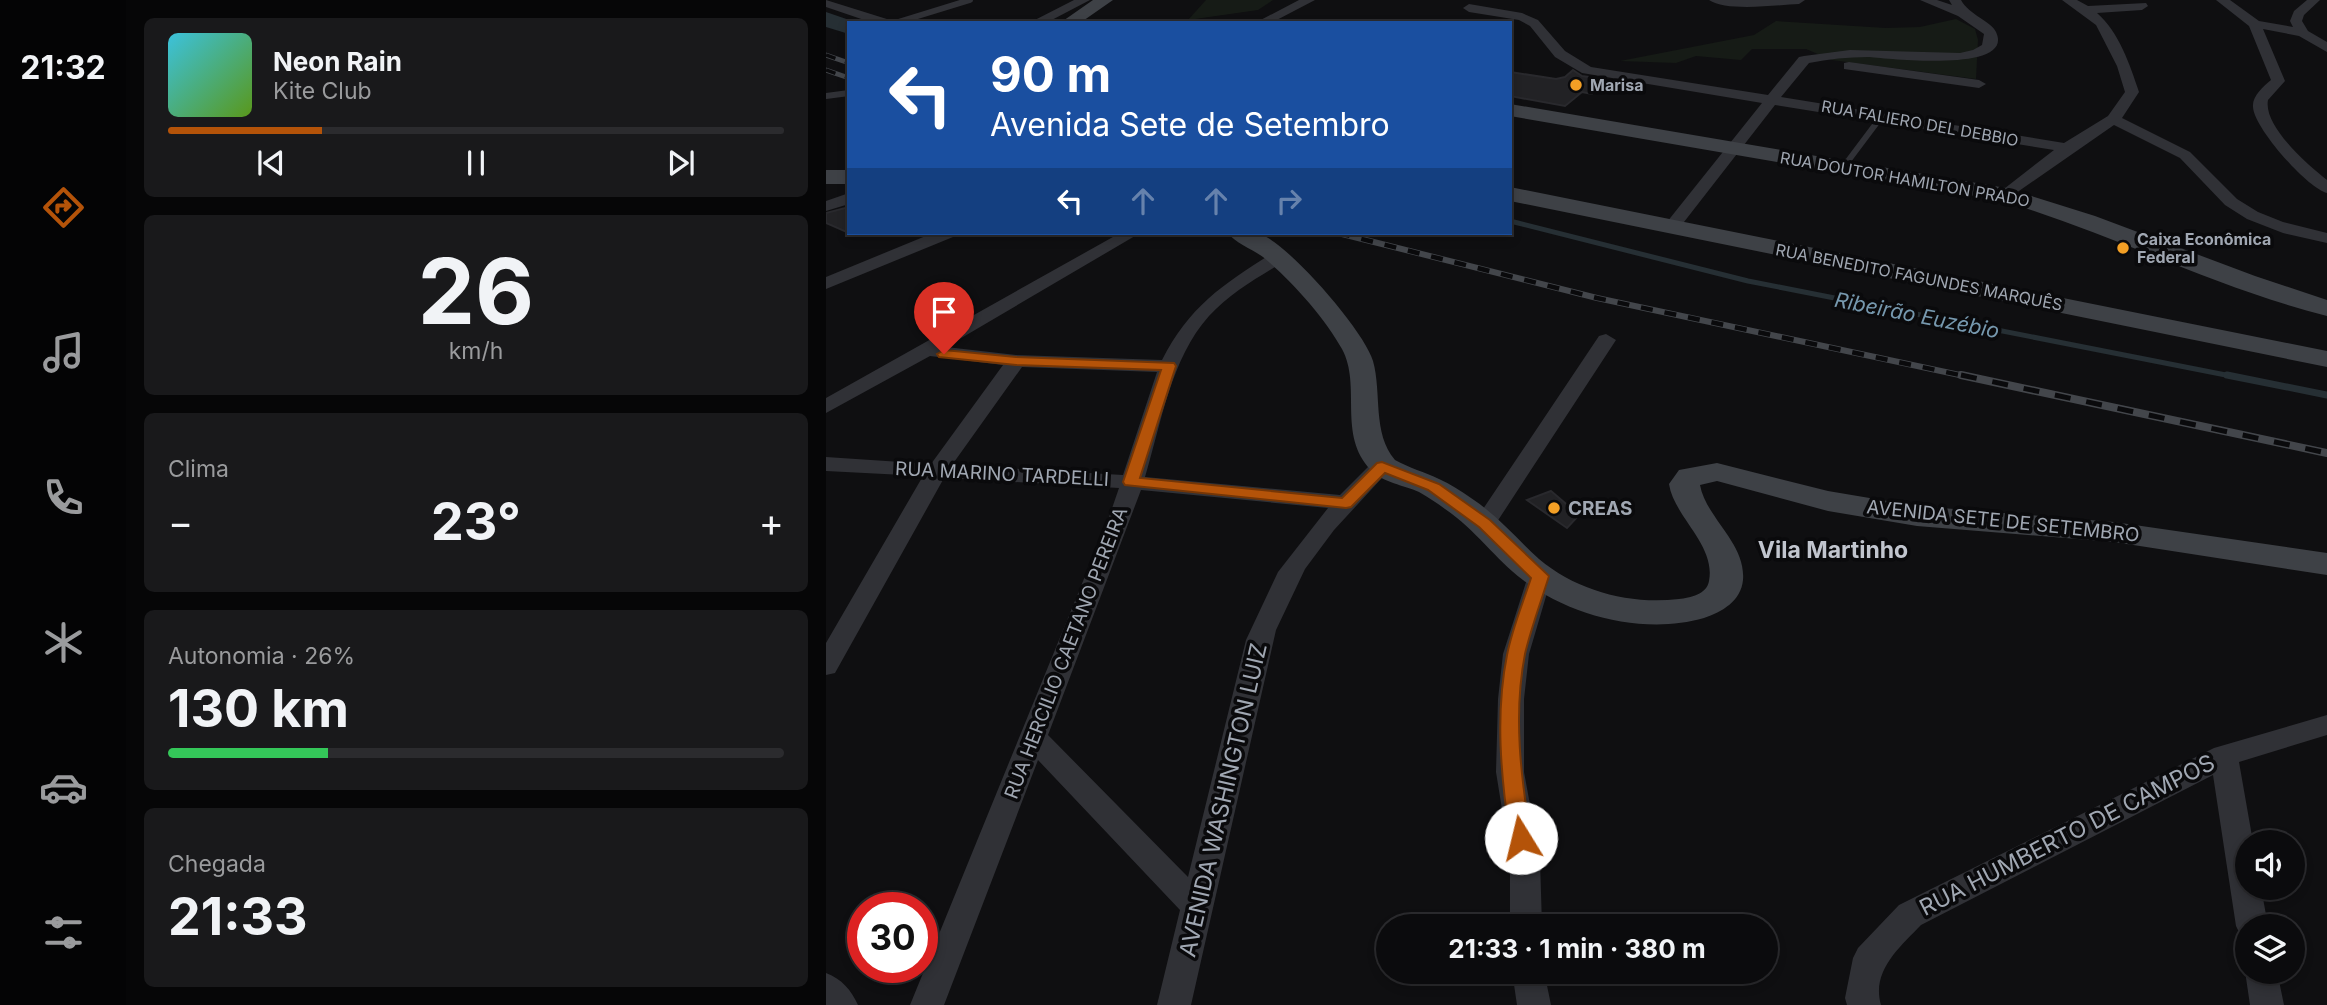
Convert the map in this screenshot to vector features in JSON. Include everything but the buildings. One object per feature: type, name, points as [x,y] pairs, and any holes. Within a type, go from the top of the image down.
[{"type":"main road","points":[[1071,21],[1105,0]]},
{"type":"main road","points":[[1090,21],[1122,0]]},
{"type":"main road","name":"RUA DOUTOR HAMILTON PRADO","points":[[1512,110],[2006,195],[2073,214],[2269,292],[2327,308]]},
{"type":"main road","points":[[826,177],[847,177]]},
{"type":"main road","name":"RUA BENEDITO FAGUNDES MARQUÊS","points":[[1512,194],[2327,359]]},
{"type":"main road","points":[[1247,235],[1277,258],[1303,283],[1356,349],[1361,362],[1369,440],[1371,449],[1382,466]]},
{"type":"main road","name":"AVENIDA SETE DE SETEMBRO","points":[[1382,466],[1433,487],[1485,523],[1540,576],[1596,603],[1626,611],[1659,614],[1698,608],[1714,600],[1726,585],[1725,568],[1686,496],[1684,484],[1690,477],[1717,472],[1828,501],[1917,516],[2114,531],[2327,564]]},
{"type":"street","points":[[1039,21],[1084,0]]},
{"type":"street","points":[[1715,0],[1747,3],[1799,0]]},
{"type":"street","points":[[1671,227],[1732,147],[1804,60],[1843,54],[1946,56],[1979,53],[1987,48],[1991,39],[1990,32],[1962,13],[1926,0]]},
{"type":"street","points":[[1955,0],[1962,13]]},
{"type":"street","points":[[2006,195],[2067,148],[2113,119],[2129,100],[2132,92],[2124,66],[2101,23],[2068,0]]},
{"type":"street","points":[[2222,0],[2255,24],[2303,33],[2327,48]]},
{"type":"street","points":[[2303,33],[2296,21],[2298,14],[2314,0]]},
{"type":"street","points":[[1265,21],[1309,1]]},
{"type":"street","points":[[1298,21],[1309,1]]},
{"type":"street","points":[[826,3],[880,21]]},
{"type":"street","points":[[1461,21],[1471,4]]},
{"type":"street","name":"RUA FALIERO DEL DEBBIO","points":[[1471,4],[1522,17],[1534,23],[1560,54],[1571,63],[1587,70],[2067,148]]},
{"type":"street","points":[[2086,10],[2142,6]]},
{"type":"street","points":[[2255,24],[2278,82],[2263,95],[2259,107],[2263,118],[2272,132],[2327,188]]},
{"type":"street","points":[[1804,60],[1979,84]]},
{"type":"street","points":[[2113,119],[2171,146],[2194,162],[2229,200],[2252,215],[2295,231],[2327,238]]},
{"type":"street","points":[[826,206],[847,199]]},
{"type":"street","points":[[826,284],[942,235]]},
{"type":"street","points":[[826,407],[1128,235]]},
{"type":"street","name":"RUA HERCILIO CAETANO PEREIRA","points":[[927,1005],[1120,520],[1169,366],[1194,319],[1232,286],[1277,258]]},
{"type":"street","points":[[1485,523],[1550,428],[1605,340]]},
{"type":"street","points":[[927,350],[1016,361],[1169,366]]},
{"type":"street","points":[[826,666],[938,469],[1016,361]]},
{"type":"street","name":"RUA MARINO TARDELLI","points":[[826,464],[1130,482],[1346,503]]},
{"type":"street","name":"AVENIDA WASHINGTON LUIZ","points":[[1174,1005],[1259,640],[1274,601],[1296,563],[1346,503],[1382,466]]},
{"type":"street","points":[[1527,914],[1525,859],[1510,772],[1511,699],[1516,654],[1540,576]]},
{"type":"street","name":"RUA HUMBERTO DE CAMPOS","points":[[1864,1005],[1862,998],[1869,958],[1910,915],[2224,756],[2327,725]]},
{"type":"street","points":[[1034,738],[1198,907]]},
{"type":"street","points":[[2224,756],[2250,914]]},
{"type":"street","points":[[1530,984],[1534,1005]]},
{"type":"street","points":[[2263,984],[2267,1005]]},
{"type":"street","points":[[826,988],[841,1005]]},
{"type":"lane","points":[[902,21],[970,0]]},
{"type":"lane","points":[[826,96],[847,93]]},
{"type":"lane","points":[[1843,167],[1881,117]]},
{"type":"shaded area","points":[[1206,0],[1273,0],[1258,10],[1188,20]]},
{"type":"shaded area","points":[[1956,19],[1975,29],[1978,40],[1976,79],[1832,60],[1806,49],[1752,49],[1741,60],[1696,56],[1676,63],[1620,61],[1754,35],[1776,21],[1886,28],[1920,27]]},
{"type":"waterway","name":"Ribeirão Euzébio","points":[[826,19],[847,26]]},
{"type":"waterway","name":"Ribeirão Euzébio","points":[[1512,222],[1748,281],[2236,377]]},
{"type":"waterway","name":"Ribeirão Euzébio","points":[[2227,375],[2327,395]]},
{"type":"railway","points":[[826,55],[847,62]]},
{"type":"railway","points":[[826,70],[847,77]]},
{"type":"railway","points":[[1346,235],[1597,298],[1969,377]]},
{"type":"railway","points":[[1961,375],[2327,453]]},
{"type":"place","name":"Marisa","points":[[1576,85]]},
{"type":"place","name":"Caixa Econômica Federal","points":[[2123,248]]},
{"type":"place","name":"CREAS","points":[[1554,508]]},
{"type":"district","name":"Vila Martinho","points":[[1833,550]]},
{"type":"route","points":[[944,354],[1016,361],[1169,366],[1130,482],[1346,503],[1382,466],[1433,487],[1485,523],[1540,576],[1516,654],[1511,699],[1510,772],[1521,838]]}]
